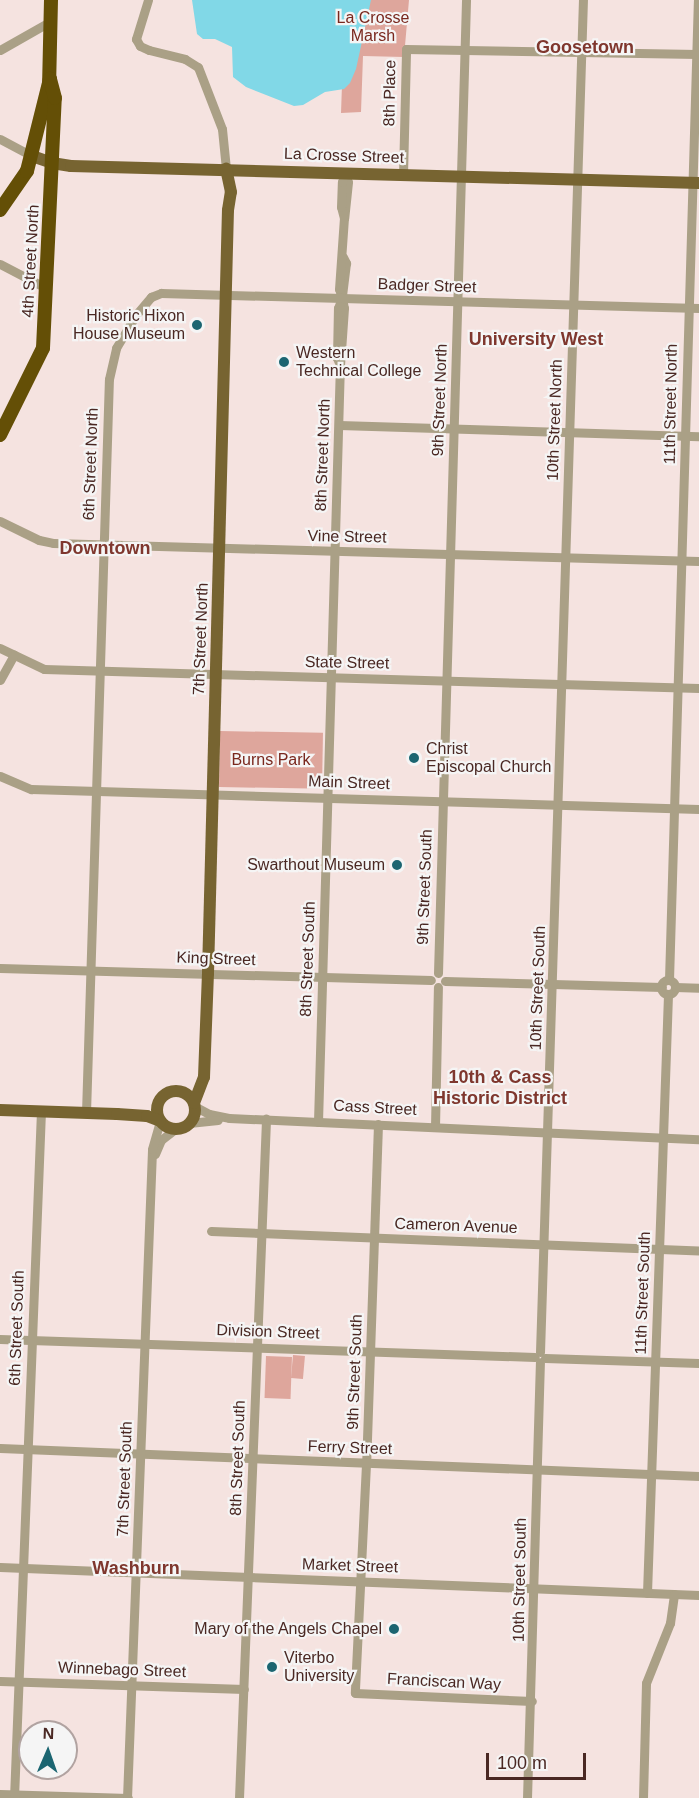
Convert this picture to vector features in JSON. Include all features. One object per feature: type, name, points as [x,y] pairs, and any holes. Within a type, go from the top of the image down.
[{"type":"highway","points":[[0,210],[27,171],[43,160],[42,102],[50,79],[51,0]]},
{"type":"highway","name":"4th Street North","points":[[0,435],[39,361],[43,348],[46,288],[43,160],[55,98],[50,79]]},
{"type":"main road","name":"La Crosse Street","points":[[43,160],[226,169],[696,183]]},
{"type":"main road","name":"7th Street North","points":[[194,1105],[203,1082],[208,974],[228,210],[231,181],[226,169]]},
{"type":"main road","points":[[160,1121],[156,1112],[158,1102],[165,1093],[191,1087],[202,1070]]},
{"type":"main road","points":[[0,1110],[147,1116],[175,1129],[189,1123],[194,1115],[194,1105],[190,1097],[181,1091]]},
{"type":"main road","points":[[117,1114],[158,1102]]},
{"type":"street","name":"7th Street North","points":[[148,0],[136,39],[140,46],[185,59],[198,67],[222,129],[226,169]]},
{"type":"street","name":"9th Street North","points":[[443,801],[466,0]]},
{"type":"street","name":"10th Street North","points":[[559,805],[583,0]]},
{"type":"street","name":"11th Street North","points":[[675,808],[688,308],[696,183],[698,0]]},
{"type":"street","points":[[0,50],[51,21]]},
{"type":"street","name":"8th Place","points":[[403,175],[406,49],[464,50]]},
{"type":"street","points":[[464,50],[697,54]]},
{"type":"street","name":"La Crosse Street","points":[[0,139],[43,160]]},
{"type":"street","name":"8th Street North","points":[[328,798],[339,426],[338,308],[342,298],[339,281],[340,263],[343,257],[344,218],[341,207],[342,182],[345,173]]},
{"type":"street","points":[[0,264],[46,288]]},
{"type":"street","name":"Badger Street","points":[[154,295],[699,308]]},
{"type":"street","name":"6th Street North","points":[[97,791],[110,372],[124,332],[154,295]]},
{"type":"street","points":[[339,426],[699,436]]},
{"type":"street","name":"Vine Street","points":[[0,520],[45,542],[699,561]]},
{"type":"street","name":"State Street","points":[[0,648],[38,668],[699,688]]},
{"type":"street","points":[[0,680],[14,655]]},
{"type":"street","name":"Main Street","points":[[0,776],[27,789],[699,809]]},
{"type":"street","points":[[86,1113],[97,791]]},
{"type":"street","name":"8th Street South","points":[[318,1122],[328,798]]},
{"type":"street","name":"9th Street South","points":[[435,1127],[443,801]]},
{"type":"street","name":"10th Street South","points":[[527,1798],[532,1701],[536,1469],[559,805]]},
{"type":"street","name":"11th Street South","points":[[647,1593],[675,808]]},
{"type":"street","name":"King Street","points":[[0,968],[699,988]]},
{"type":"street","name":"Cass Street","points":[[194,1105],[209,1114],[229,1118]]},
{"type":"street","name":"6th Street South","points":[[14,1796],[41,1112]]},
{"type":"street","name":"Cass Street","points":[[189,1123],[229,1118],[266,1119],[699,1139]]},
{"type":"street","name":"8th Street South","points":[[239,1798],[266,1119]]},
{"type":"street","name":"7th Street South","points":[[127,1798],[152,1162],[153,1142],[160,1121]]},
{"type":"street","name":"9th Street South","points":[[355,1693],[378,1124]]},
{"type":"street","name":"7th Street South","points":[[152,1162],[161,1140],[175,1129]]},
{"type":"street","name":"Cameron Avenue","points":[[211,1231],[699,1251]]},
{"type":"street","name":"Division Street","points":[[0,1339],[145,1342],[699,1363]]},
{"type":"street","name":"Ferry Street","points":[[0,1448],[699,1476]]},
{"type":"street","name":"Market Street","points":[[0,1567],[699,1595]]},
{"type":"street","points":[[644,1798],[646,1683],[668,1631],[674,1594]]},
{"type":"street","name":"Winnebago Street","points":[[0,1681],[244,1689]]},
{"type":"street","name":"Franciscan Way","points":[[355,1693],[532,1701]]},
{"type":"street","points":[[0,1794],[127,1798]]},
{"type":"green space","name":"La Crosse Marsh","points":[[345,0],[409,0],[404,57],[363,56],[361,112],[341,113]]},
{"type":"green space","name":"Burns Park","points":[[220,731],[323,733],[322,789],[219,787]]},
{"type":"green space","points":[[293,1355],[305,1356],[303,1379],[291,1378]]},
{"type":"green space","points":[[266,1356],[292,1357],[291,1399],[265,1398]]},
{"type":"water","points":[[192,0],[371,0],[356,69],[350,83],[344,89],[325,92],[303,105],[294,106],[246,87],[233,77],[232,47],[215,39],[203,39],[197,34]]},
{"type":"place","name":"Historic Hixon House Museum","points":[[197,325]]},
{"type":"place","name":"Western Technical College","points":[[284,362]]},
{"type":"place","name":"Christ Episcopal Church","points":[[414,758]]},
{"type":"place","name":"Swarthout Museum","points":[[397,865]]},
{"type":"place","name":"Mary of the Angels Chapel","points":[[394,1629]]},
{"type":"place","name":"Viterbo University","points":[[272,1667]]},
{"type":"district","name":"Goosetown","points":[[585,47]]},
{"type":"district","name":"University West","points":[[536,339]]},
{"type":"district","name":"Downtown","points":[[105,548]]},
{"type":"district","name":"10th & Cass Historic District","points":[[500,1088]]},
{"type":"district","name":"Washburn","points":[[136,1568]]}]
